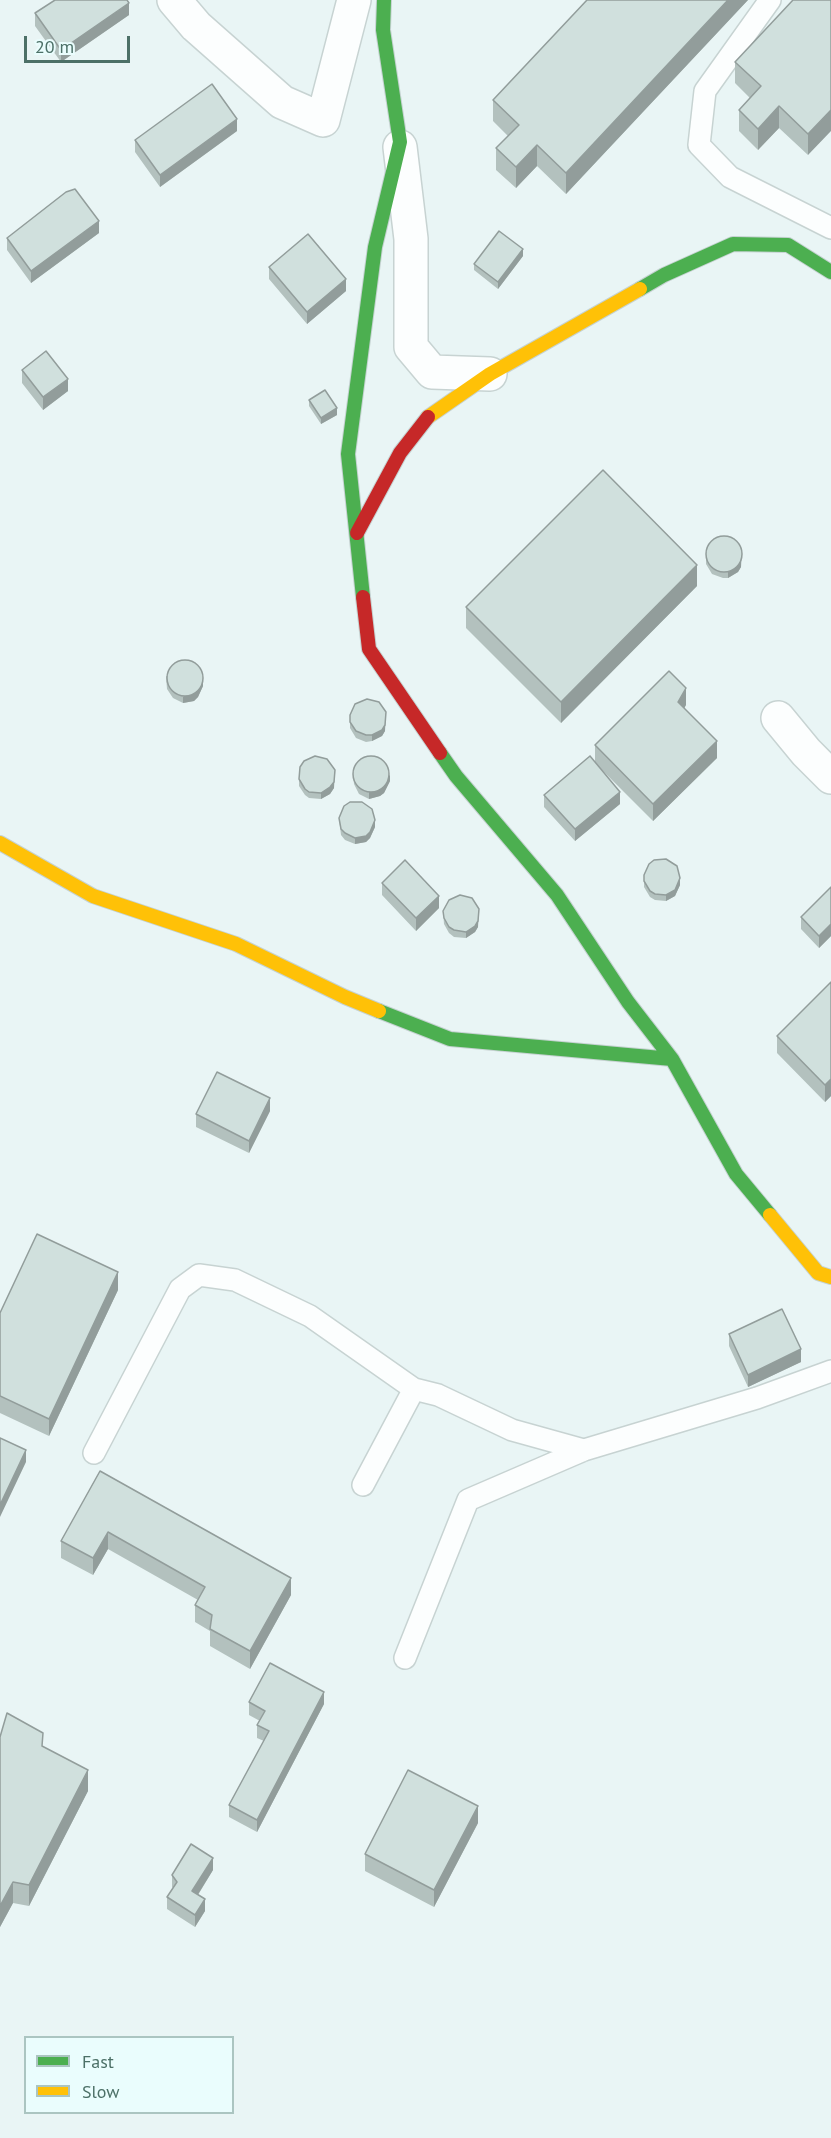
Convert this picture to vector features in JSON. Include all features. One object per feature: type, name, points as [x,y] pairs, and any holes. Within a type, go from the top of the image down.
[{"type":"street","points":[[174,0],[196,26],[282,102],[323,120],[354,0]]},
{"type":"street","points":[[384,0],[383,30],[400,142],[411,239],[411,347],[432,372],[490,374]]},
{"type":"street","points":[[400,142],[375,247],[348,454],[369,649],[456,776],[557,895],[628,1002],[672,1059],[736,1174],[818,1273],[831,1277]]},
{"type":"street","points":[[357,533],[400,453],[429,416],[490,374],[664,275],[733,244],[788,245],[831,272]]},
{"type":"street","points":[[778,718],[806,752],[831,777]]},
{"type":"street","points":[[0,843],[93,896],[236,944],[345,997],[450,1039],[672,1059]]},
{"type":"lane","points":[[770,0],[705,91],[699,146],[730,177],[831,228]]},
{"type":"lane","points":[[94,1453],[180,1289],[199,1275],[235,1280],[310,1316],[414,1389],[438,1395],[512,1430],[584,1450]]},
{"type":"lane","points":[[405,1658],[468,1500],[584,1450],[757,1398],[831,1371]]},
{"type":"lane","points":[[363,1485],[414,1389]]},
{"type":"building","points":[[55,0],[127,0],[129,3],[61,50],[35,13]]},
{"type":"building","points":[[587,0],[728,0],[566,173],[537,145],[516,167],[496,148],[519,125],[493,100]]},
{"type":"building","points":[[793,0],[831,0],[831,110],[808,134],[779,106],[758,129],[739,110],[761,86],[735,62]]},
{"type":"building","points":[[212,84],[237,119],[160,175],[135,140]]},
{"type":"building","points":[[75,189],[99,221],[31,271],[7,238],[66,192]]},
{"type":"building","points":[[499,231],[523,249],[498,282],[474,264]]},
{"type":"building","points":[[308,234],[346,279],[307,312],[269,267]]},
{"type":"building","points":[[46,351],[68,379],[43,397],[22,370]]},
{"type":"building","points":[[325,390],[337,408],[321,418],[309,400]]},
{"type":"building","points":[[603,470],[697,565],[561,702],[466,607]]},
{"type":"building","points":[[724,536],[737,541],[742,554],[737,567],[724,572],[711,567],[706,554],[711,541]]},
{"type":"building","points":[[185,660],[198,665],[203,678],[198,691],[185,696],[172,691],[167,678],[172,665]]},
{"type":"building","points":[[669,671],[686,688],[678,702],[717,741],[653,804],[595,745]]},
{"type":"building","points":[[367,699],[379,702],[386,712],[385,725],[382,730],[372,735],[356,731],[350,722],[350,715],[355,704]]},
{"type":"building","points":[[315,756],[327,759],[335,770],[334,782],[321,793],[309,792],[299,779],[300,767],[304,761]]},
{"type":"building","points":[[371,756],[384,761],[389,774],[384,787],[371,792],[358,787],[353,774],[358,761]]},
{"type":"building","points":[[590,756],[620,792],[575,829],[544,795]]},
{"type":"building","points":[[350,802],[362,802],[372,809],[375,820],[366,836],[355,838],[341,829],[339,818],[344,806]]},
{"type":"building","points":[[666,859],[677,866],[680,878],[675,890],[666,895],[655,894],[650,891],[644,881],[644,875],[649,864],[654,860]]},
{"type":"building","points":[[405,860],[439,896],[416,918],[382,883]]},
{"type":"building","points":[[831,887],[831,924],[819,936],[801,917]]},
{"type":"building","points":[[460,895],[472,898],[479,909],[478,921],[466,932],[449,927],[444,918],[443,911],[449,900]]},
{"type":"building","points":[[831,982],[831,1079],[825,1085],[777,1036]]},
{"type":"building","points":[[217,1072],[270,1098],[249,1141],[196,1114]]},
{"type":"building","points":[[37,1234],[118,1272],[49,1419],[0,1396],[0,1313]]},
{"type":"building","points":[[782,1309],[801,1349],[748,1375],[729,1334]]},
{"type":"building","points":[[0,1438],[26,1450],[0,1505]]},
{"type":"building","points":[[100,1471],[291,1578],[250,1651],[210,1629],[212,1615],[195,1605],[205,1587],[108,1532],[93,1558],[61,1541]]},
{"type":"building","points":[[270,1663],[324,1692],[257,1820],[229,1805],[269,1731],[257,1725],[265,1711],[249,1702]]},
{"type":"building","points":[[7,1713],[43,1733],[42,1746],[88,1770],[29,1885],[13,1882],[0,1906],[0,1737]]},
{"type":"building","points":[[408,1770],[478,1806],[434,1890],[365,1854]]},
{"type":"building","points":[[191,1844],[213,1858],[192,1891],[205,1899],[195,1915],[167,1897],[177,1882],[172,1875]]},
{"type":"traffic: fast","points":[[363,597],[348,454],[375,247],[400,142],[383,30],[384,0]]},
{"type":"traffic: fast","points":[[640,289],[664,275],[733,244],[788,245],[831,272]]},
{"type":"traffic: fast","points":[[440,753],[456,776],[557,895],[628,1002],[672,1059],[736,1174],[770,1215]]},
{"type":"traffic: fast","points":[[379,1011],[450,1039],[672,1059]]},
{"type":"traffic: slow","points":[[428,417],[490,374],[640,289]]},
{"type":"traffic: slow","points":[[0,843],[93,896],[236,944],[379,1011]]},
{"type":"traffic: slow","points":[[770,1215],[818,1273],[831,1277]]},
{"type":"traffic: jam","points":[[357,533],[400,453],[428,417]]},
{"type":"traffic: jam","points":[[363,597],[369,649],[440,753]]}]
